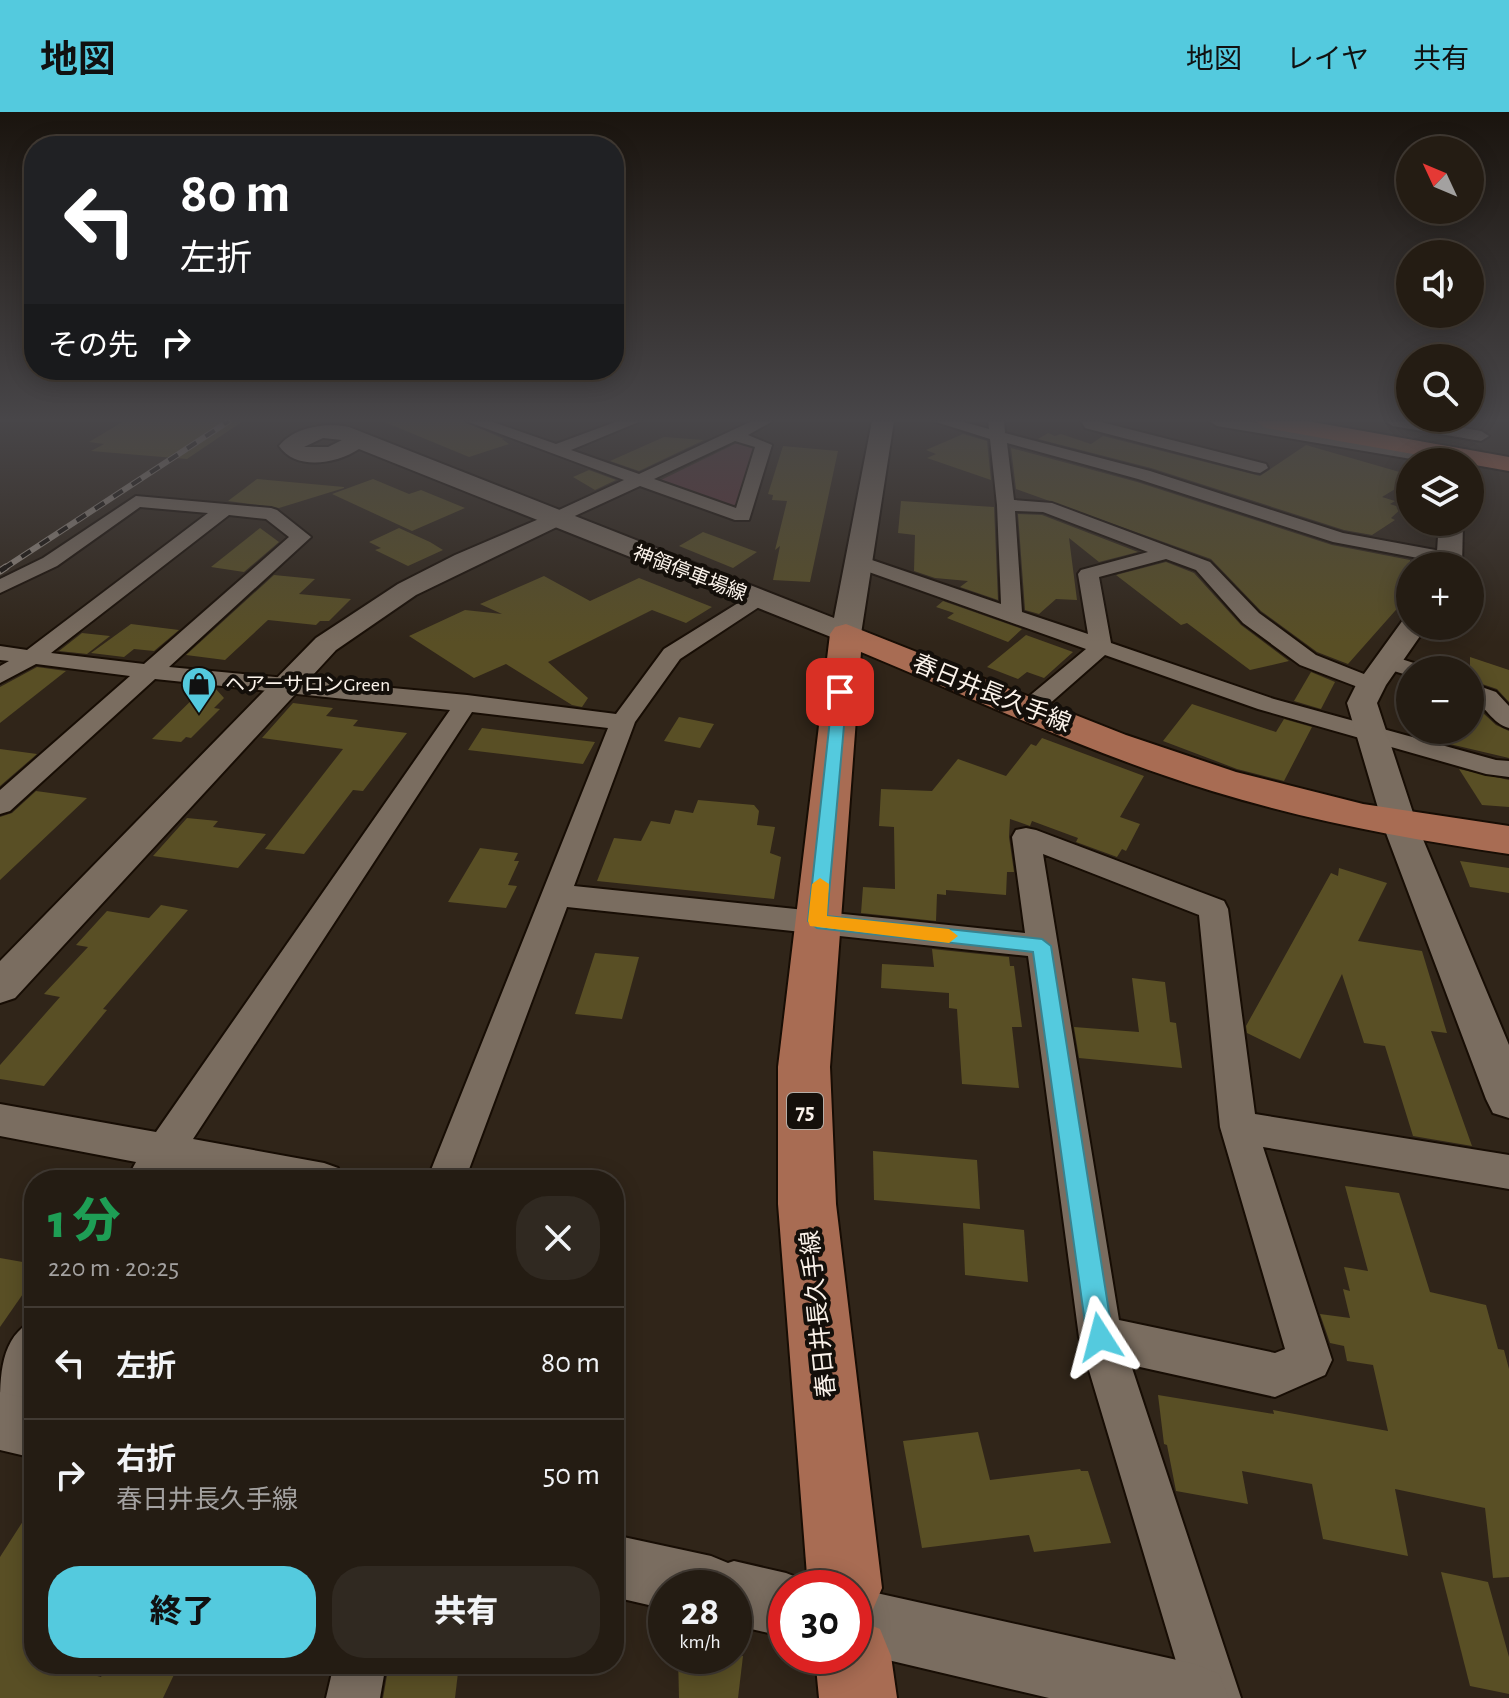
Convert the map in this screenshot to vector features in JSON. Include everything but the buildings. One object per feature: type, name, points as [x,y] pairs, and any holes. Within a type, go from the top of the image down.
[{"type":"main road","name":"神領停車場線","points":[[491,495],[846,634]]},
{"type":"main road","points":[[846,634],[870,495]]},
{"type":"main road","name":"春日井長久手線","points":[[843,1570],[807,1204],[804,1067],[846,634],[1155,758],[1276,797],[1400,825],[1509,840]]},
{"type":"main road","points":[[855,1674],[858,1698]]},
{"type":"street","points":[[0,987],[326,644],[392,595],[608,495]]},
{"type":"street","points":[[683,495],[742,516],[749,495]]},
{"type":"street","points":[[1005,495],[1012,616]]},
{"type":"street","points":[[1209,495],[1340,538],[1404,552]]},
{"type":"street","points":[[1219,498],[1223,495]]},
{"type":"street","points":[[0,587],[50,562],[136,501],[271,514],[301,537],[0,805]]},
{"type":"street","points":[[1006,505],[1046,507],[1203,566],[1251,618],[1308,660],[1390,672]]},
{"type":"street","points":[[0,676],[32,657],[224,510]]},
{"type":"street","points":[[1101,647],[1088,574],[1166,553]]},
{"type":"street","points":[[859,562],[1266,704],[1495,768],[1509,769]]},
{"type":"street","points":[[450,1170],[623,722],[672,654],[758,599]]},
{"type":"street","points":[[1406,640],[1390,672],[1362,703],[1369,734],[1400,825],[1509,1099]]},
{"type":"street","points":[[1030,708],[1101,647]]},
{"type":"street","points":[[0,653],[286,686],[467,702],[623,722]]},
{"type":"street","points":[[1484,695],[1509,721]]},
{"type":"street","points":[[152,1170],[467,702]]},
{"type":"street","points":[[1100,1337],[1275,1375],[1310,1360],[1238,1127],[1213,909],[1026,837],[1100,1337],[1214,1698]]},
{"type":"street","points":[[556,895],[1042,946]]},
{"type":"street","points":[[0,1120],[273,1170]]},
{"type":"street","points":[[1238,1127],[1509,1172]]},
{"type":"street","points":[[0,1391],[24,1356]]},
{"type":"street","points":[[0,1421],[24,1427]]},
{"type":"street","points":[[624,1568],[648,1574]]},
{"type":"street","points":[[872,1624],[1195,1698]]},
{"type":"street","points":[[353,1698],[358,1674]]},
{"type":"shaded area","points":[[695,495],[742,495],[739,504],[727,506]]},
{"type":"railway","points":[[3,569],[116,495]]},
{"type":"slow traffic","points":[[820,884],[817,921],[949,936]]},
{"type":"place","name":"ヘアーサロンGreen","points":[[199,715]]},
{"type":"route","points":[[840,692],[817,921],[1042,946],[1100,1337]]}]
